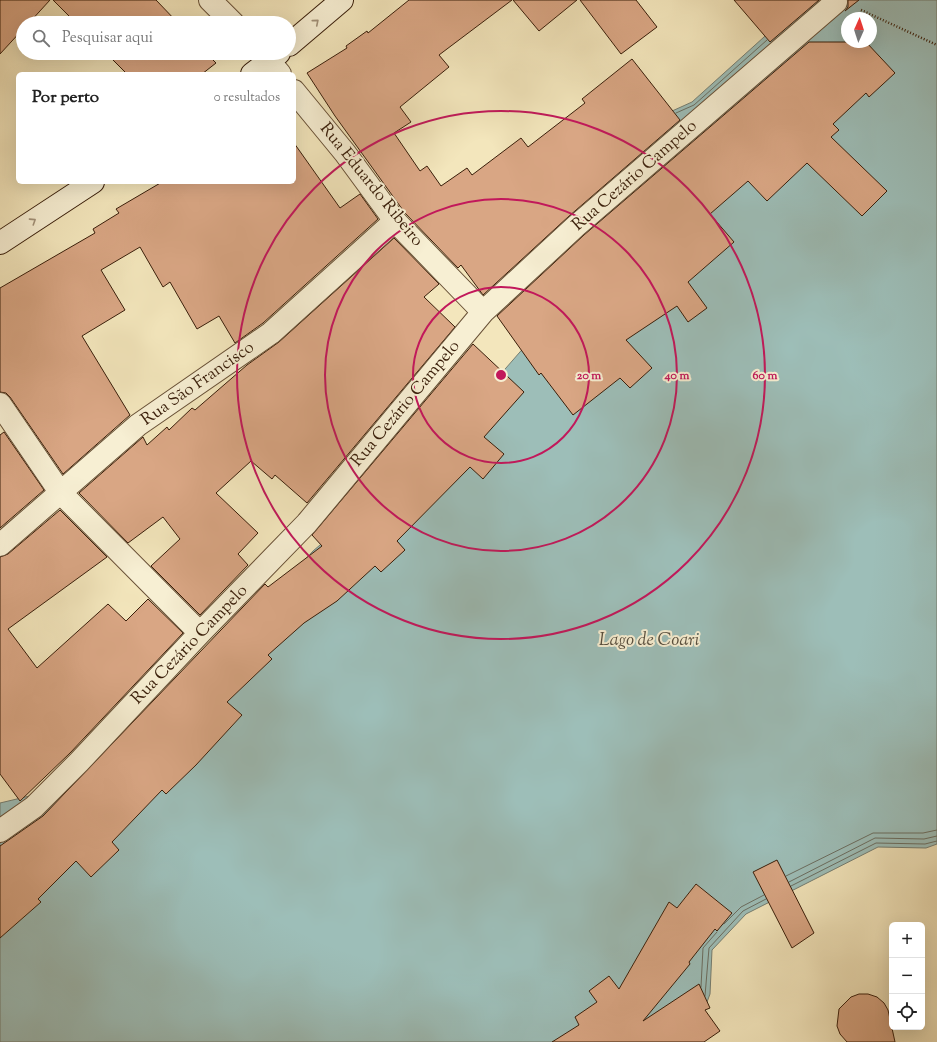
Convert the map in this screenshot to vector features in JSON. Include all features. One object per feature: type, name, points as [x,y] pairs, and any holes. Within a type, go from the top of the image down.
[{"type":"street","points":[[210,0],[226,16]]},
{"type":"street","points":[[296,39],[342,0]]},
{"type":"street","name":"Rua Cezário Campelo","points":[[0,831],[34,807],[73,768],[200,633],[307,523],[483,312],[576,226],[835,1]]},
{"type":"street","points":[[255,72],[273,60]]},
{"type":"street","name":"Rua Eduardo Ribeiro","points":[[296,93],[345,153],[395,221],[483,312]]},
{"type":"street","points":[[0,243],[90,184]]},
{"type":"street","name":"Rua São Francisco","points":[[0,545],[138,425],[271,333],[395,221]]},
{"type":"street","points":[[0,404],[60,492],[200,633]]},
{"type":"path","points":[[835,1],[866,12],[937,45]]},
{"type":"water","name":"Lago de Coari","points":[[805,0],[937,0],[937,844],[926,848],[878,847],[746,914],[712,950],[710,994],[695,1034],[671,1042],[0,1042],[0,803],[59,789],[138,743],[313,551],[445,438],[594,267],[605,173],[650,121],[692,102]]},
{"type":"building","points":[[0,0],[50,0],[35,16],[16,16],[16,37],[0,54]]},
{"type":"building","points":[[53,0],[156,0],[171,16],[69,16]]},
{"type":"building","points":[[409,0],[512,0],[439,55],[449,67],[400,107],[411,122],[394,133],[420,171],[427,166],[441,186],[467,168],[472,175],[521,138],[528,147],[585,103],[582,99],[632,59],[680,120],[568,217],[483,295],[461,265],[458,268],[405,213],[335,116],[307,73],[347,48],[346,46],[367,31],[368,33]]},
{"type":"building","points":[[513,0],[577,0],[539,31]]},
{"type":"building","points":[[580,0],[636,0],[657,27],[621,54]]},
{"type":"building","points":[[734,0],[819,0],[770,42]]},
{"type":"building","points":[[848,0],[859,0],[845,11],[848,7]]},
{"type":"building","points":[[809,42],[841,42],[841,48],[872,48],[895,73],[869,97],[866,93],[833,124],[839,130],[831,137],[887,191],[862,216],[807,163],[767,201],[748,181],[710,214],[734,242],[688,282],[707,308],[688,322],[677,306],[626,340],[652,368],[630,388],[620,378],[573,415],[541,373],[539,375],[497,316],[584,235]]},
{"type":"building","points":[[113,60],[213,60],[216,63],[205,72],[125,72]]},
{"type":"building","points":[[296,146],[340,208],[360,194],[378,219],[263,323],[235,343],[219,316],[197,329],[170,282],[163,287],[140,247],[101,270],[125,310],[82,336],[130,415],[63,474],[10,397],[6,393],[0,392],[0,288],[95,233],[93,229],[119,213],[116,209],[159,184],[296,184]]},
{"type":"building","points":[[394,238],[439,284],[424,297],[455,327],[307,503],[275,475],[272,479],[251,461],[216,493],[258,533],[238,554],[248,565],[200,615],[151,566],[180,539],[163,517],[128,543],[79,493],[143,437],[147,445],[167,427],[169,430],[192,408],[195,410],[247,365],[279,342]]},
{"type":"building","points":[[473,344],[524,392],[484,437],[504,454],[483,479],[470,467],[397,541],[405,550],[381,572],[375,566],[337,601],[304,623],[268,655],[272,659],[227,702],[242,715],[196,765],[166,794],[162,790],[112,842],[119,850],[91,877],[76,861],[38,899],[41,902],[0,938],[0,846],[43,816],[265,584],[268,587],[322,546],[312,535]]},
{"type":"building","points":[[4,432],[44,490],[0,528],[0,435]]},
{"type":"building","points":[[60,510],[107,557],[8,629],[37,668],[108,604],[126,621],[148,599],[183,633],[70,753],[20,801],[0,774],[0,557],[8,554]]},
{"type":"building","points":[[777,860],[814,933],[792,948],[753,872]]},
{"type":"building","points":[[696,884],[732,913],[717,931],[715,929],[689,962],[690,964],[643,1021],[699,984],[710,1008],[705,1010],[720,1031],[704,1042],[552,1042],[579,1025],[575,1017],[597,1002],[589,991],[609,976],[619,989],[669,902],[677,908]]},
{"type":"building","points":[[859,994],[868,994],[877,997],[884,1003],[889,1015],[889,1030],[892,1030],[895,1042],[847,1042],[840,1034],[837,1026],[839,1009],[851,997]]}]
